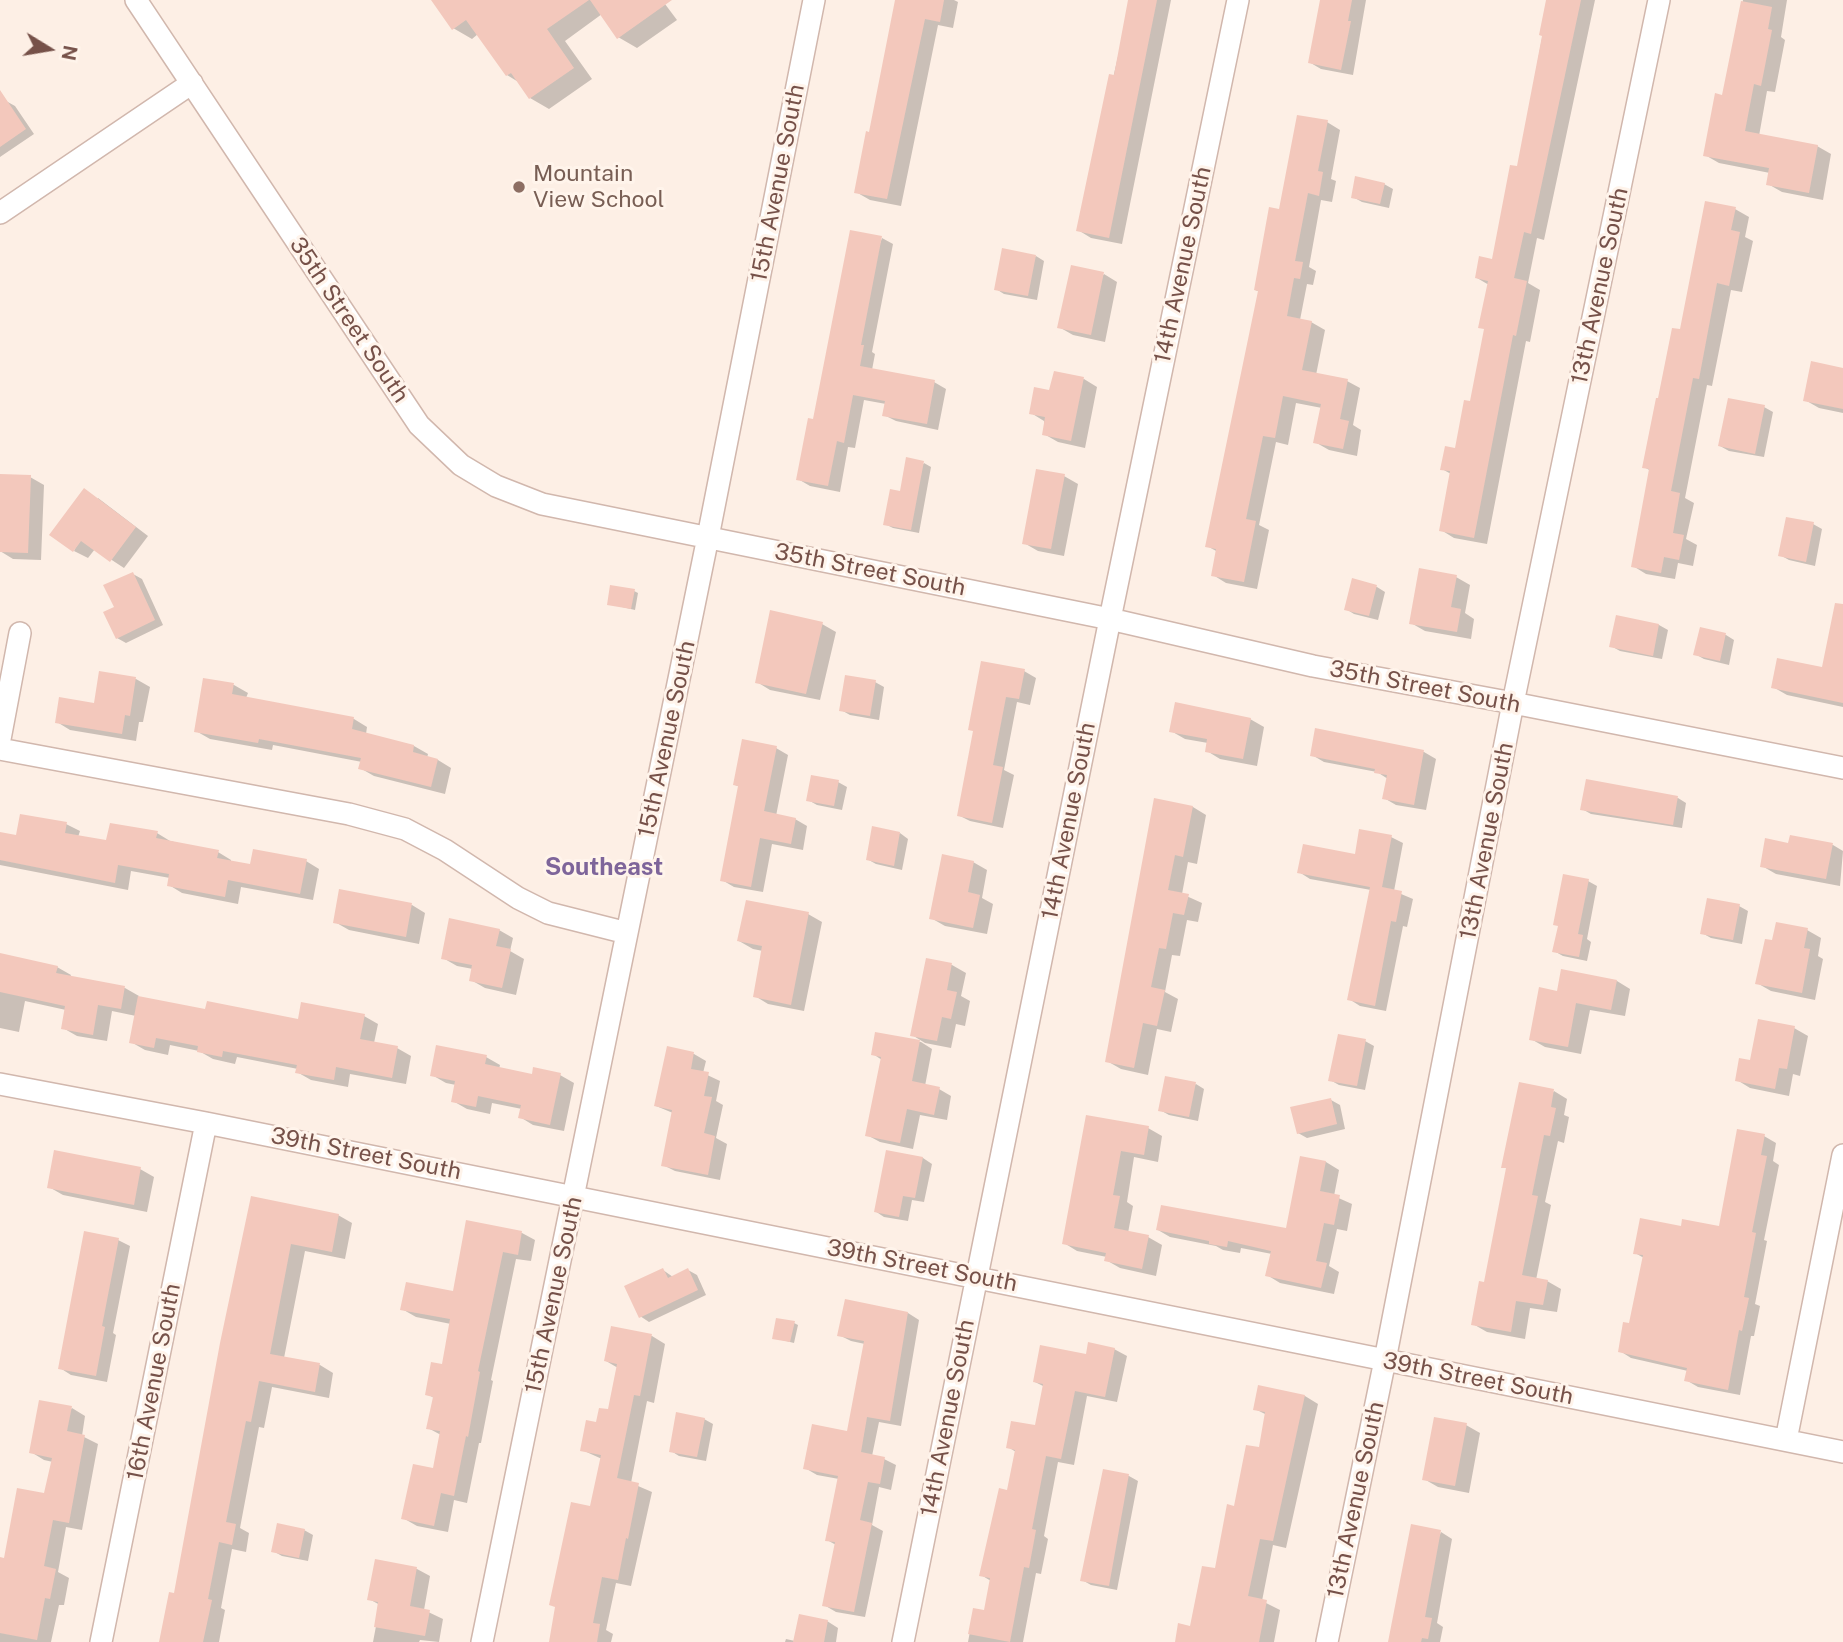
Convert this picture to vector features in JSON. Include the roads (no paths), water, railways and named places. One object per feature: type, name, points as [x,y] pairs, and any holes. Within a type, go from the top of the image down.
[{"type":"street","name":"35th Street South","points":[[136,0],[419,425],[461,465],[496,486],[542,504],[1110,619],[1312,666],[1843,768]]},
{"type":"street","name":"15th Avenue South","points":[[482,1642],[708,537],[814,0]]},
{"type":"street","name":"14th Avenue South","points":[[903,1642],[1238,0]]},
{"type":"street","name":"13th Avenue South","points":[[1327,1642],[1513,703],[1659,0]]},
{"type":"street","points":[[0,213],[192,83]]},
{"type":"street","points":[[0,739],[20,634]]},
{"type":"street","points":[[0,749],[349,814],[405,829],[445,850],[518,898],[548,913],[627,933]]},
{"type":"street","name":"39th Street South","points":[[0,1084],[574,1196],[1843,1452]]},
{"type":"street","name":"16th Avenue South","points":[[101,1642],[206,1123]]},
{"type":"street","points":[[1786,1440],[1843,1155]]},
{"type":"place","name":"Mountain View School","points":[[519,187]]},
{"type":"district","name":"Southeast","points":[[604,868]]}]
